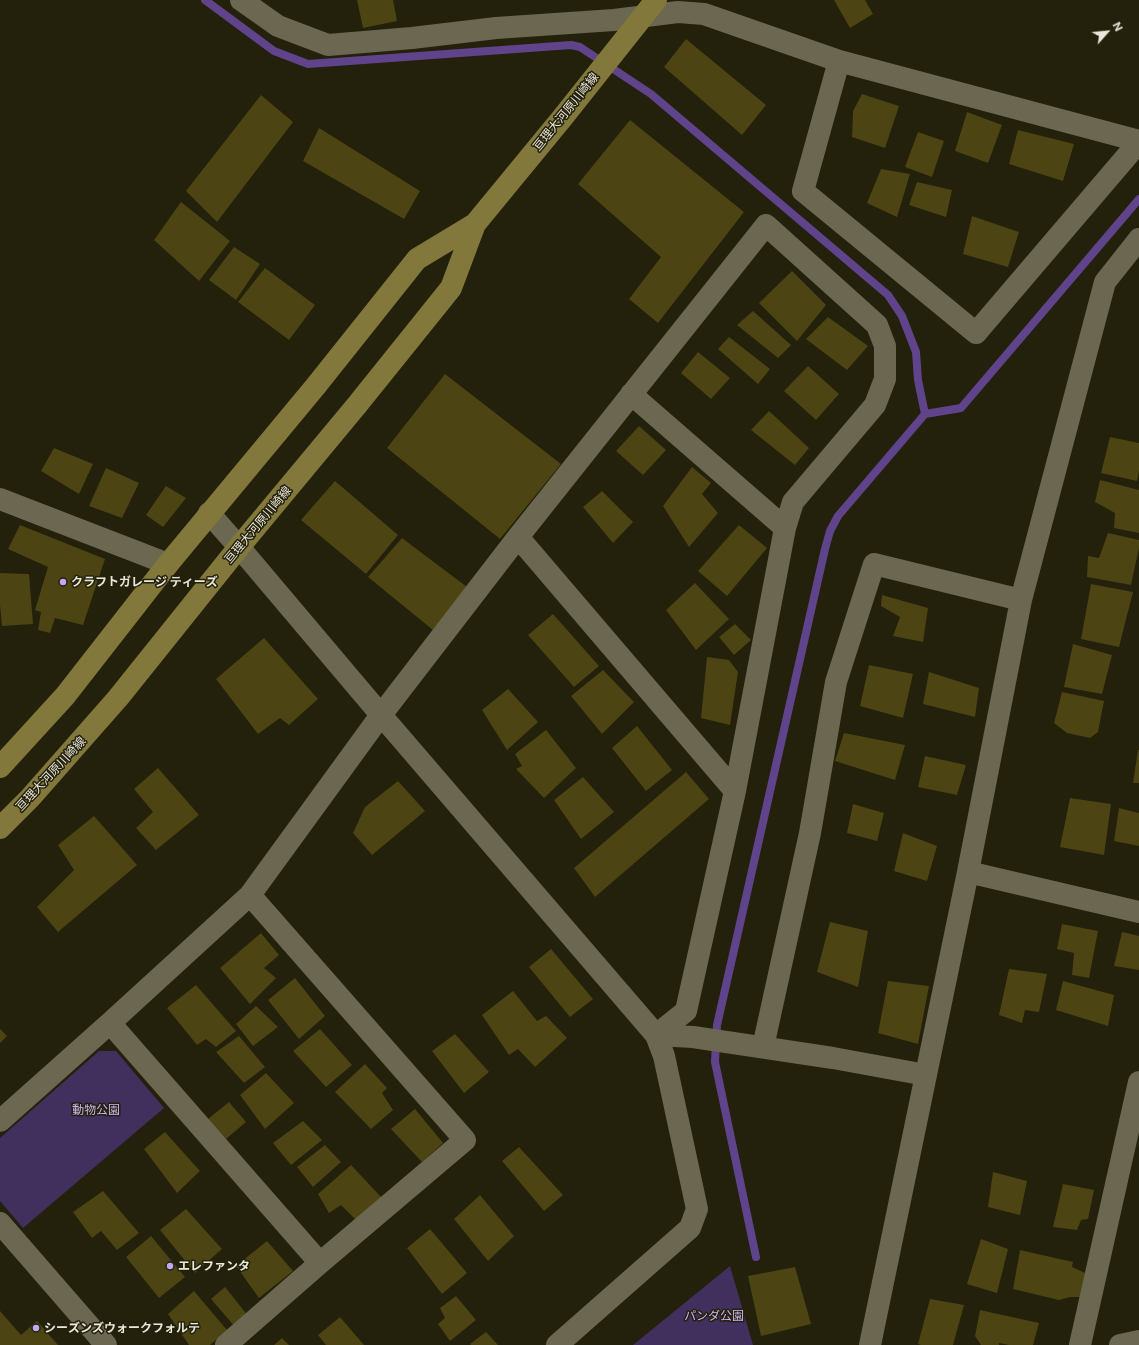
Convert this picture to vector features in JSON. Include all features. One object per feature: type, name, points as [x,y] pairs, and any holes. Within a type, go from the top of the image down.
[{"type":"main road","name":"亘理大河原川崎線","points":[[0,828],[30,798],[118,698],[239,546],[357,405],[451,288],[475,224],[656,0]]},
{"type":"main road","name":"亘理大河原川崎線","points":[[0,767],[64,696],[209,513],[315,387],[417,259],[475,224]]},
{"type":"street","points":[[241,0],[278,26],[328,45],[412,38],[496,28],[642,18],[678,12],[704,14],[838,61],[1139,142],[976,333],[803,191],[838,61]]},
{"type":"street","points":[[0,1121],[110,1024],[250,895],[381,715],[518,537],[766,225],[877,326],[885,346],[885,379],[875,405],[793,502],[785,528],[736,790],[686,1012],[656,1035]]},
{"type":"street","points":[[870,1345],[968,872],[1021,600],[1105,282],[1139,239]]},
{"type":"street","points":[[631,394],[785,528]]},
{"type":"street","points":[[0,499],[168,564]]},
{"type":"street","points":[[209,513],[239,546],[381,715],[656,1035],[664,1056],[697,1209],[690,1228],[557,1345]]},
{"type":"street","points":[[518,537],[736,790]]},
{"type":"street","points":[[763,1047],[810,833],[836,682],[874,564],[1021,600]]},
{"type":"street","points":[[968,872],[1139,912]]},
{"type":"street","points":[[226,1345],[465,1140],[250,895]]},
{"type":"street","points":[[110,1024],[320,1263]]},
{"type":"street","points":[[656,1035],[692,1036],[926,1075]]},
{"type":"street","points":[[1080,1345],[1139,1082]]},
{"type":"street","points":[[0,1223],[106,1345]]},
{"type":"street","points":[[1120,1345],[1139,1341]]},
{"type":"green space","name":"動物公園","points":[[99,1051],[116,1051],[164,1108],[23,1228],[0,1201],[0,1138]]},
{"type":"green space","name":"パンダ公園","points":[[730,1266],[753,1345],[633,1345]]},
{"type":"building","points":[[357,0],[393,0],[397,21],[363,28]]},
{"type":"building","points":[[834,0],[865,0],[873,14],[850,28]]},
{"type":"building","points":[[686,39],[766,105],[742,135],[664,67]]},
{"type":"building","points":[[862,94],[899,106],[885,148],[852,137],[853,111]]},
{"type":"building","points":[[261,95],[293,122],[217,222],[186,191]]},
{"type":"building","points":[[967,112],[1002,125],[988,163],[955,151]]},
{"type":"building","points":[[630,120],[744,212],[658,323],[629,299],[661,257],[578,184]]},
{"type":"building","points":[[319,128],[420,191],[404,219],[303,161]]},
{"type":"building","points":[[1018,130],[1074,144],[1063,181],[1009,164]]},
{"type":"building","points":[[918,132],[944,141],[932,177],[905,167]]},
{"type":"building","points":[[881,169],[910,174],[897,217],[867,203]]},
{"type":"building","points":[[917,182],[952,190],[946,217],[909,205]]},
{"type":"building","points":[[181,202],[230,241],[199,281],[154,240]]},
{"type":"building","points":[[972,216],[1019,232],[1008,267],[963,254]]},
{"type":"building","points":[[234,247],[260,264],[236,300],[209,280]]},
{"type":"building","points":[[265,268],[315,305],[289,340],[238,302]]},
{"type":"building","points":[[792,271],[826,305],[797,341],[759,303]]},
{"type":"building","points":[[753,311],[791,345],[778,358],[737,325]]},
{"type":"building","points":[[828,317],[868,346],[847,370],[806,339]]},
{"type":"building","points":[[729,337],[770,369],[758,384],[718,349]]},
{"type":"building","points":[[698,352],[730,378],[711,399],[681,373]]},
{"type":"building","points":[[808,366],[839,394],[816,420],[784,391]]},
{"type":"building","points":[[445,374],[561,464],[500,539],[387,448]]},
{"type":"building","points":[[769,411],[809,448],[795,465],[751,430]]},
{"type":"building","points":[[639,426],[666,450],[643,475],[616,451]]},
{"type":"building","points":[[1110,437],[1139,443],[1139,471],[1137,481],[1101,473]]},
{"type":"building","points":[[54,448],[93,464],[79,494],[41,471]]},
{"type":"building","points":[[692,467],[711,483],[702,494],[718,513],[689,547],[663,506]]},
{"type":"building","points":[[106,468],[139,483],[122,518],[89,506]]},
{"type":"building","points":[[1100,480],[1139,490],[1139,533],[1114,528],[1115,513],[1095,502]]},
{"type":"building","points":[[335,481],[398,535],[366,574],[301,520]]},
{"type":"building","points":[[166,486],[186,498],[163,527],[146,515]]},
{"type":"building","points":[[602,491],[633,522],[613,543],[583,507]]},
{"type":"building","points":[[20,525],[105,559],[83,625],[55,618],[50,633],[38,630],[41,612],[35,610],[48,567],[8,549]]},
{"type":"building","points":[[739,525],[767,548],[727,596],[698,571]]},
{"type":"building","points":[[1108,533],[1139,540],[1139,548],[1131,585],[1087,577],[1088,556],[1099,558]]},
{"type":"building","points":[[402,538],[467,587],[433,630],[368,577]]},
{"type":"building","points":[[0,573],[29,574],[33,624],[2,626],[0,605]]},
{"type":"building","points":[[695,583],[729,619],[696,650],[666,610]]},
{"type":"building","points":[[1091,584],[1133,592],[1119,647],[1081,639]]},
{"type":"building","points":[[882,595],[928,608],[923,642],[893,636],[900,617],[881,606]]},
{"type":"building","points":[[553,614],[599,666],[574,687],[528,635]]},
{"type":"building","points":[[735,624],[751,640],[734,655],[719,637]]},
{"type":"building","points":[[264,638],[318,699],[289,725],[280,718],[258,734],[216,679]]},
{"type":"building","points":[[1073,644],[1112,655],[1102,694],[1064,687]]},
{"type":"building","points":[[707,657],[729,660],[738,672],[730,725],[701,718]]},
{"type":"building","points":[[869,665],[913,674],[903,718],[860,706]]},
{"type":"building","points":[[603,670],[634,702],[602,734],[571,696]]},
{"type":"building","points":[[929,672],[979,688],[975,717],[923,704]]},
{"type":"building","points":[[508,689],[538,722],[507,750],[482,710]]},
{"type":"building","points":[[1062,692],[1104,701],[1098,732],[1090,738],[1067,733],[1054,723]]},
{"type":"building","points":[[637,726],[672,770],[646,791],[612,748]]},
{"type":"building","points":[[546,730],[576,768],[544,798],[516,769],[522,766],[515,754]]},
{"type":"building","points":[[844,733],[905,745],[895,780],[835,761]]},
{"type":"building","points":[[1138,750],[1139,783],[1133,783]]},
{"type":"building","points":[[925,756],[966,765],[957,795],[918,787]]},
{"type":"building","points":[[158,768],[199,815],[156,850],[136,828],[153,812],[134,789]]},
{"type":"building","points":[[686,772],[709,799],[595,897],[574,868]]},
{"type":"building","points":[[583,777],[614,812],[581,839],[554,800]]},
{"type":"building","points":[[398,781],[425,811],[372,855],[353,833],[365,807]]},
{"type":"building","points":[[1070,798],[1111,804],[1104,855],[1060,847]]},
{"type":"building","points":[[853,804],[884,813],[877,841],[847,833]]},
{"type":"building","points":[[1119,808],[1139,813],[1139,846],[1114,841]]},
{"type":"building","points":[[94,816],[137,865],[58,932],[37,907],[74,870],[58,845]]},
{"type":"building","points":[[903,833],[937,846],[927,881],[894,871]]},
{"type":"building","points":[[830,922],[868,931],[858,987],[817,972]]},
{"type":"building","points":[[1062,924],[1098,931],[1089,978],[1072,975],[1074,953],[1057,949]]},
{"type":"building","points":[[1122,932],[1139,936],[1139,970],[1114,966]]},
{"type":"building","points":[[261,933],[279,955],[264,968],[276,978],[250,1004],[220,968]]},
{"type":"building","points":[[551,949],[593,999],[570,1017],[529,967]]},
{"type":"building","points":[[1009,969],[1047,974],[1039,1012],[1025,1010],[1022,1023],[999,1015]]},
{"type":"building","points":[[295,978],[325,1016],[299,1039],[268,1000]]},
{"type":"building","points":[[888,981],[929,986],[918,1044],[878,1033]]},
{"type":"building","points":[[1063,981],[1114,995],[1108,1026],[1056,1010]]},
{"type":"building","points":[[196,985],[236,1031],[216,1047],[206,1039],[197,1045],[167,1008]]},
{"type":"building","points":[[513,991],[537,1021],[546,1016],[567,1038],[535,1067],[518,1049],[509,1055],[482,1015]]},
{"type":"building","points":[[256,1006],[278,1027],[253,1046],[236,1024]]},
{"type":"building","points":[[0,1029],[7,1036],[0,1043]]},
{"type":"building","points":[[320,1029],[352,1065],[326,1087],[293,1051]]},
{"type":"building","points":[[455,1034],[489,1072],[464,1093],[432,1051]]},
{"type":"building","points":[[239,1036],[265,1067],[244,1083],[216,1052]]},
{"type":"building","points":[[365,1064],[387,1088],[382,1093],[393,1110],[371,1129],[335,1092]]},
{"type":"building","points":[[266,1073],[294,1103],[265,1129],[240,1095]]},
{"type":"building","points":[[229,1102],[246,1122],[226,1139],[208,1119]]},
{"type":"building","points":[[415,1109],[443,1143],[422,1162],[391,1129]]},
{"type":"building","points":[[303,1121],[322,1140],[291,1165],[273,1143]]},
{"type":"building","points":[[165,1132],[200,1171],[177,1193],[144,1149]]},
{"type":"building","points":[[325,1145],[341,1162],[313,1187],[297,1167]]},
{"type":"building","points":[[519,1147],[563,1195],[544,1211],[502,1161]]},
{"type":"building","points":[[351,1165],[383,1199],[357,1221],[341,1205],[329,1213],[318,1194]]},
{"type":"building","points":[[993,1172],[1027,1181],[1020,1215],[988,1207]]},
{"type":"building","points":[[1063,1184],[1094,1190],[1088,1219],[1081,1220],[1077,1230],[1053,1227]]},
{"type":"building","points":[[103,1191],[139,1233],[117,1250],[101,1231],[92,1238],[73,1212]]},
{"type":"building","points":[[480,1195],[514,1236],[488,1261],[454,1219]]},
{"type":"building","points":[[186,1209],[222,1249],[195,1273],[160,1230]]},
{"type":"building","points":[[430,1229],[467,1273],[442,1294],[407,1248]]},
{"type":"building","points":[[151,1236],[185,1277],[159,1298],[126,1257]]},
{"type":"building","points":[[981,1239],[1008,1249],[997,1293],[967,1284]]},
{"type":"building","points":[[267,1241],[293,1271],[259,1298],[236,1266]]},
{"type":"building","points":[[1020,1250],[1073,1262],[1072,1267],[1085,1273],[1081,1297],[1070,1297],[1059,1300],[1013,1289]]},
{"type":"building","points":[[795,1267],[811,1324],[761,1336],[748,1276]]},
{"type":"building","points":[[225,1287],[249,1317],[236,1328],[211,1299]]},
{"type":"building","points":[[194,1291],[227,1330],[210,1345],[189,1345],[168,1314]]},
{"type":"building","points":[[456,1296],[476,1320],[450,1341],[438,1324],[445,1318],[440,1308]]},
{"type":"building","points":[[930,1299],[964,1305],[953,1345],[918,1344]]},
{"type":"building","points":[[980,1310],[1039,1323],[1033,1345],[1009,1345],[999,1343],[999,1345],[981,1345],[975,1336]]},
{"type":"building","name":"シーズンズウォークフォルテ","points":[[0,1311],[21,1335],[37,1321],[58,1345],[0,1345]]},
{"type":"building","points":[[340,1317],[364,1345],[326,1345],[318,1335]]},
{"type":"building","points":[[486,1332],[498,1345],[470,1344]]},
{"type":"building","points":[[282,1338],[289,1345],[274,1345]]},
{"type":"waterway","points":[[205,0],[274,51],[308,64],[571,45],[580,47],[651,94],[888,295],[902,316],[916,352],[918,380],[925,414]]},
{"type":"waterway","points":[[756,1257],[715,1062],[717,1025],[830,531],[838,516],[925,414],[961,408],[1139,199]]},
{"type":"place","name":"クラフトガレージ ティーズ","points":[[63,582]]},
{"type":"place","name":"エレファンタ","points":[[170,1266]]},
{"type":"place","name":"シーズンズウォークフォルテ","points":[[36,1328]]}]
